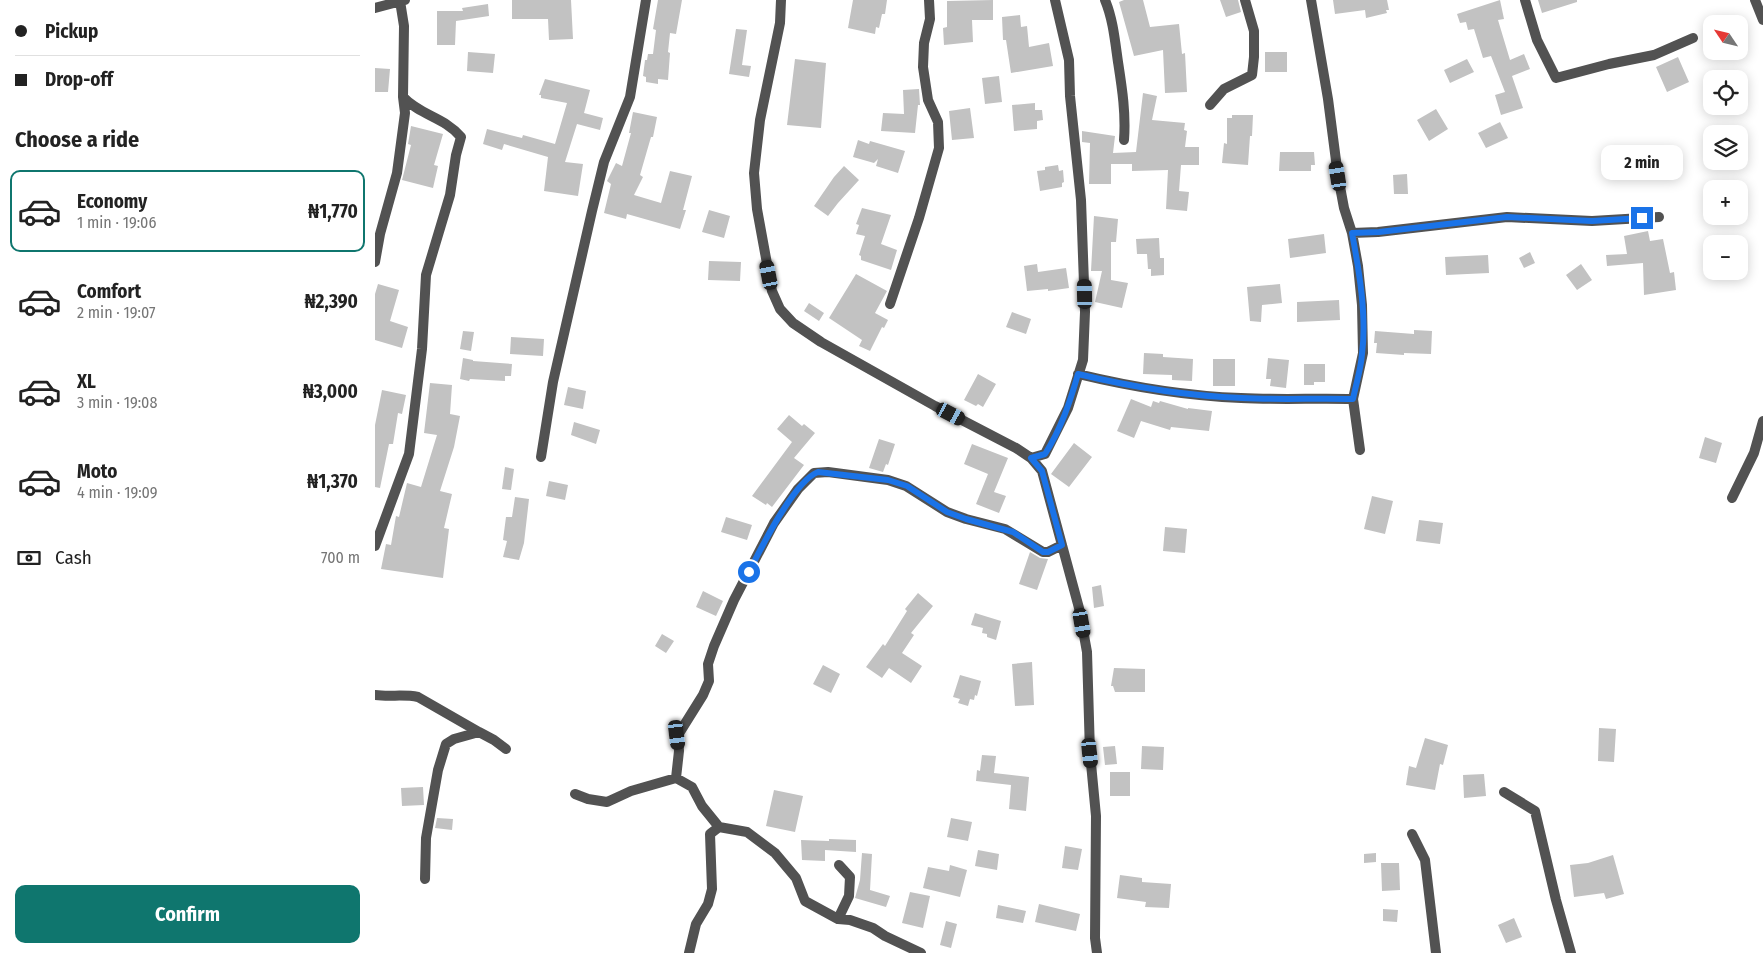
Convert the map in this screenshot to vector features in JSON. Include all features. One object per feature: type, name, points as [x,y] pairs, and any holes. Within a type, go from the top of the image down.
[{"type":"street","points":[[541,457],[553,382],[593,202],[604,162],[630,97],[646,0]]},
{"type":"street","points":[[781,0],[781,23],[760,120],[754,173],[757,209],[772,291],[780,309],[793,323],[821,342],[935,406],[1016,448],[1031,458],[1042,471],[1079,608],[1087,652],[1090,753],[1096,816],[1095,938],[1097,953]]},
{"type":"street","points":[[889,304],[919,218],[939,148],[938,122],[928,100],[923,67],[924,43],[930,19],[929,0]]},
{"type":"street","points":[[1031,458],[1045,454],[1051,443],[1068,408],[1083,360],[1085,312],[1084,241],[1081,200],[1069,96],[1069,60],[1055,0]]},
{"type":"street","points":[[1105,0],[1115,42],[1125,123],[1124,140]]},
{"type":"street","points":[[1210,105],[1225,88],[1252,75],[1254,31],[1245,0]]},
{"type":"street","points":[[1311,0],[1328,99],[1338,176],[1344,208],[1352,233],[1363,305],[1363,353],[1353,399],[1360,450]]},
{"type":"street","points":[[1525,0],[1537,40],[1556,78],[1609,64],[1654,55],[1693,38]]},
{"type":"street","points":[[1755,0],[1763,20]]},
{"type":"street","points":[[375,8],[403,1],[403,97],[405,113],[397,173],[380,234],[375,262]]},
{"type":"street","points":[[375,546],[409,454],[422,349],[426,275],[450,195],[456,154],[461,137],[452,126],[411,106],[403,97]]},
{"type":"street","points":[[1352,233],[1379,232],[1507,217],[1592,221],[1659,217]]},
{"type":"street","points":[[1078,374],[1128,386],[1213,396],[1353,399]]},
{"type":"street","points":[[1732,498],[1753,453],[1763,421]]},
{"type":"street","points":[[676,778],[679,751],[677,735],[703,695],[709,681],[707,664],[733,600],[775,523],[798,489],[813,473],[828,472],[888,480],[907,486],[947,512],[1013,532],[1043,552],[1048,552],[1062,545]]},
{"type":"street","points":[[376,695],[418,697],[495,740],[506,749]]},
{"type":"street","points":[[425,879],[426,838],[438,770],[446,744],[459,737],[479,732]]},
{"type":"street","points":[[575,794],[588,800],[607,802],[631,791],[676,778],[693,787],[702,806],[719,827],[747,832],[775,853],[796,878],[805,901],[838,919],[850,920],[873,928],[885,936],[921,953]]},
{"type":"street","points":[[1504,792],[1535,811],[1556,900],[1571,953]]},
{"type":"street","points":[[689,953],[695,924],[707,904],[712,889],[709,834],[719,827]]},
{"type":"street","points":[[1412,834],[1425,860],[1436,953]]},
{"type":"street","points":[[838,919],[849,896],[850,877],[839,865]]},
{"type":"building","points":[[512,0],[571,0],[573,39],[549,40],[548,19],[512,19]]},
{"type":"building","points":[[658,0],[682,0],[676,34],[670,33],[668,80],[658,79],[658,84],[646,82],[646,77],[643,76],[645,60],[647,60],[648,54],[653,54],[656,30],[653,29]]},
{"type":"building","points":[[853,0],[887,0],[885,14],[882,14],[879,28],[876,27],[875,34],[848,28]]},
{"type":"building","points":[[993,0],[993,20],[972,20],[973,42],[944,45],[943,28],[947,27],[947,1]]},
{"type":"building","points":[[1124,0],[1143,0],[1150,27],[1179,24],[1182,54],[1185,53],[1187,92],[1165,93],[1163,50],[1134,56],[1119,2]]},
{"type":"building","points":[[1220,0],[1238,0],[1241,12],[1226,17]]},
{"type":"building","points":[[1333,0],[1387,0],[1389,10],[1386,10],[1387,13],[1366,18],[1365,10],[1335,14]]},
{"type":"building","points":[[1500,0],[1504,19],[1498,20],[1510,60],[1524,54],[1530,69],[1512,76],[1523,108],[1501,115],[1495,95],[1505,92],[1491,56],[1483,58],[1474,29],[1468,30],[1466,22],[1460,23],[1457,14]]},
{"type":"building","points":[[1538,0],[1577,0],[1577,2],[1542,13]]},
{"type":"building","points":[[488,4],[489,16],[456,21],[455,45],[437,45],[437,11],[463,11],[462,8]]},
{"type":"building","points":[[1020,15],[1021,27],[1027,26],[1029,47],[1049,43],[1053,66],[1011,73],[1006,40],[1003,40],[1002,17]]},
{"type":"building","points":[[736,29],[747,30],[742,65],[751,66],[749,77],[729,74]]},
{"type":"building","points":[[468,52],[495,54],[493,73],[467,71]]},
{"type":"building","points":[[1265,52],[1287,52],[1287,72],[1265,72]]},
{"type":"building","points":[[1678,57],[1689,82],[1667,92],[1656,67]]},
{"type":"building","points":[[795,59],[826,63],[821,128],[787,125]]},
{"type":"building","points":[[1467,59],[1474,72],[1450,83],[1444,70]]},
{"type":"building","points":[[375,68],[390,69],[388,92],[375,92]]},
{"type":"building","points":[[999,76],[1002,102],[985,104],[982,78]]},
{"type":"building","points":[[545,79],[590,90],[584,113],[603,118],[600,130],[577,124],[565,162],[583,164],[578,196],[544,191],[548,157],[504,144],[502,150],[483,144],[487,129],[522,138],[523,135],[555,144],[567,103],[541,98],[541,95],[539,95]]},
{"type":"building","points":[[919,89],[920,105],[918,105],[915,133],[881,131],[883,113],[904,114],[903,90]]},
{"type":"building","points":[[1143,93],[1157,96],[1152,120],[1185,123],[1184,130],[1187,131],[1185,147],[1199,147],[1199,165],[1181,165],[1179,191],[1189,192],[1187,211],[1166,209],[1168,170],[1132,171],[1132,164],[1111,164],[1111,184],[1089,184],[1090,143],[1082,142],[1082,131],[1115,136],[1113,153],[1136,152]]},
{"type":"building","points":[[1035,103],[1035,110],[1042,110],[1043,120],[1037,121],[1037,129],[1014,131],[1012,105]]},
{"type":"building","points":[[970,108],[974,138],[952,140],[949,111]]},
{"type":"building","points":[[1436,109],[1448,129],[1429,141],[1417,120]]},
{"type":"building","points":[[633,112],[657,117],[653,137],[651,137],[640,175],[643,177],[634,195],[661,203],[670,171],[692,176],[683,210],[686,210],[680,229],[627,214],[626,219],[604,213],[611,184],[607,181],[616,163],[622,166],[631,133],[629,133]]},
{"type":"building","points":[[1232,115],[1253,115],[1248,165],[1222,163],[1224,143],[1227,144],[1227,118],[1232,118]]},
{"type":"building","points":[[1500,122],[1508,138],[1486,148],[1478,133]]},
{"type":"building","points":[[411,126],[443,134],[434,165],[438,166],[433,188],[402,180],[411,145],[408,144]]},
{"type":"building","points":[[858,140],[869,144],[870,141],[905,151],[898,173],[876,166],[878,159],[874,163],[853,157]]},
{"type":"building","points":[[1280,152],[1314,152],[1315,165],[1311,165],[1311,171],[1279,171]]},
{"type":"building","points":[[1058,165],[1059,171],[1063,170],[1064,182],[1062,187],[1040,191],[1037,171],[1045,170],[1045,167]]},
{"type":"building","points":[[844,166],[859,180],[828,216],[814,206]]},
{"type":"building","points":[[1407,174],[1408,194],[1394,194],[1393,175]]},
{"type":"building","points":[[862,208],[891,215],[881,244],[897,250],[891,270],[861,260],[859,255],[865,236],[856,234],[859,225],[856,224]]},
{"type":"building","points":[[709,210],[730,216],[724,238],[702,232]]},
{"type":"building","points":[[1094,216],[1118,219],[1116,242],[1111,242],[1111,280],[1128,283],[1122,308],[1095,302],[1102,271],[1091,271]]},
{"type":"building","points":[[1648,231],[1650,241],[1663,239],[1670,273],[1674,272],[1676,290],[1644,295],[1643,263],[1607,266],[1606,255],[1627,254],[1624,236]]},
{"type":"building","points":[[1324,234],[1326,253],[1290,258],[1288,239]]},
{"type":"building","points":[[1159,238],[1160,258],[1164,258],[1164,275],[1151,276],[1151,269],[1148,269],[1147,254],[1137,254],[1136,239]]},
{"type":"building","points":[[1530,252],[1535,263],[1524,268],[1519,258]]},
{"type":"building","points":[[1488,255],[1489,273],[1446,275],[1445,257]]},
{"type":"building","points":[[709,261],[741,262],[740,281],[708,280]]},
{"type":"building","points":[[1037,264],[1038,272],[1066,268],[1069,288],[1027,291],[1024,266]]},
{"type":"building","points":[[1581,264],[1592,280],[1577,290],[1566,275]]},
{"type":"building","points":[[856,274],[887,291],[875,313],[888,320],[884,328],[882,327],[870,351],[859,346],[862,340],[829,318]]},
{"type":"building","points":[[378,284],[399,290],[390,321],[408,327],[402,348],[375,340],[375,294]]},
{"type":"building","points":[[1280,284],[1282,303],[1262,305],[1261,322],[1250,321],[1247,287]]},
{"type":"building","points":[[1339,300],[1340,320],[1297,322],[1297,302]]},
{"type":"building","points":[[809,303],[824,313],[819,321],[804,311]]},
{"type":"building","points":[[1012,312],[1031,319],[1026,334],[1006,327]]},
{"type":"building","points":[[1414,330],[1432,331],[1431,354],[1376,353],[1377,343],[1374,343],[1375,331],[1414,334]]},
{"type":"building","points":[[463,331],[474,332],[471,351],[460,349]]},
{"type":"building","points":[[511,337],[544,339],[543,356],[510,354]]},
{"type":"building","points":[[1144,353],[1163,354],[1163,357],[1193,359],[1192,381],[1172,380],[1172,375],[1143,374]]},
{"type":"building","points":[[463,358],[473,361],[512,364],[511,376],[505,376],[505,381],[470,379],[469,381],[460,379]]},
{"type":"building","points":[[1268,358],[1289,360],[1286,388],[1270,386],[1271,379],[1266,379]]},
{"type":"building","points":[[1213,359],[1235,359],[1235,386],[1213,386]]},
{"type":"building","points":[[1304,364],[1325,364],[1325,382],[1314,382],[1314,385],[1304,385]]},
{"type":"building","points":[[978,374],[996,384],[983,407],[964,400]]},
{"type":"building","points":[[430,383],[452,385],[450,414],[460,416],[454,447],[440,491],[452,494],[444,528],[449,529],[443,578],[381,569],[386,544],[391,545],[396,516],[399,517],[407,483],[421,487],[437,435],[424,433]]},
{"type":"building","points":[[568,387],[586,391],[583,409],[564,405]]},
{"type":"building","points":[[382,390],[406,395],[402,414],[398,413],[393,444],[389,444],[380,488],[375,487],[375,425]]},
{"type":"building","points":[[1131,399],[1151,407],[1153,401],[1159,403],[1160,401],[1188,409],[1212,411],[1209,431],[1171,427],[1170,430],[1141,421],[1134,438],[1117,431]]},
{"type":"building","points":[[789,415],[802,426],[804,424],[815,433],[794,458],[804,465],[772,507],[752,496],[792,442],[777,429]]},
{"type":"building","points":[[574,422],[600,430],[596,444],[571,435]]},
{"type":"building","points":[[1705,437],[1722,443],[1716,463],[1699,458]]},
{"type":"building","points":[[879,439],[895,444],[888,465],[886,464],[883,472],[869,468]]},
{"type":"building","points":[[1074,443],[1092,457],[1069,487],[1051,474]]},
{"type":"building","points":[[972,444],[1008,458],[994,492],[1006,496],[999,513],[976,504],[988,474],[964,464]]},
{"type":"building","points":[[505,467],[514,469],[511,490],[502,489]]},
{"type":"building","points":[[549,481],[568,485],[565,500],[546,496]]},
{"type":"building","points":[[1372,496],[1393,501],[1385,534],[1364,529]]},
{"type":"building","points":[[515,497],[529,499],[524,543],[519,560],[503,557],[507,541],[503,540],[506,517],[512,517]]},
{"type":"building","points":[[726,517],[752,525],[747,540],[721,532]]},
{"type":"building","points":[[1419,520],[1443,523],[1440,544],[1416,541]]},
{"type":"building","points":[[1165,527],[1187,529],[1185,553],[1163,551]]},
{"type":"building","points":[[1030,552],[1040,558],[1048,559],[1037,590],[1019,584]]},
{"type":"building","points":[[1101,585],[1104,606],[1094,608],[1092,587]]},
{"type":"building","points":[[703,591],[723,601],[716,616],[696,607]]},
{"type":"building","points":[[918,593],[933,606],[911,633],[914,635],[902,653],[922,666],[911,683],[889,668],[882,678],[866,667],[883,644],[885,646],[907,611],[905,609]]},
{"type":"building","points":[[975,613],[1001,621],[996,640],[982,633],[983,628],[971,625]]},
{"type":"building","points":[[662,634],[674,641],[666,653],[655,646]]},
{"type":"building","points":[[1032,662],[1034,705],[1015,706],[1012,664]]},
{"type":"building","points":[[823,665],[840,674],[831,693],[813,684]]},
{"type":"building","points":[[1114,668],[1145,669],[1145,692],[1115,692],[1113,686],[1111,686]]},
{"type":"building","points":[[960,675],[981,681],[977,696],[975,695],[974,700],[970,699],[968,706],[958,703],[960,699],[953,697]]},
{"type":"building","points":[[1599,728],[1616,729],[1614,762],[1598,761]]},
{"type":"building","points":[[1425,738],[1448,745],[1443,765],[1440,764],[1435,790],[1406,785],[1409,766],[1416,768]]},
{"type":"building","points":[[1115,746],[1117,764],[1105,765],[1103,747]]},
{"type":"building","points":[[1142,746],[1164,747],[1163,770],[1141,769]]},
{"type":"building","points":[[982,755],[996,756],[994,773],[1029,777],[1026,811],[1009,809],[1011,785],[976,781],[977,770],[980,771]]},
{"type":"building","points":[[1110,772],[1130,772],[1130,796],[1110,796]]},
{"type":"building","points":[[1484,774],[1486,796],[1464,798],[1463,775]]},
{"type":"building","points":[[423,787],[424,805],[402,806],[401,788]]},
{"type":"building","points":[[774,790],[803,796],[795,832],[766,826]]},
{"type":"building","points":[[437,818],[453,819],[452,830],[435,828]]},
{"type":"building","points":[[951,818],[972,822],[968,841],[947,837]]},
{"type":"building","points":[[829,839],[856,840],[856,852],[825,850],[825,861],[802,860],[801,840],[829,841]]},
{"type":"building","points":[[1065,846],[1082,849],[1078,870],[1062,868]]},
{"type":"building","points":[[978,850],[999,854],[997,870],[975,866]]},
{"type":"building","points":[[862,853],[872,854],[870,890],[890,896],[886,907],[855,898],[860,880]]},
{"type":"building","points":[[1376,853],[1376,862],[1364,863],[1364,854]]},
{"type":"building","points":[[1613,855],[1624,894],[1606,899],[1604,893],[1574,897],[1570,865],[1588,863]]},
{"type":"building","points":[[1381,863],[1399,863],[1400,890],[1382,891]]},
{"type":"building","points":[[950,865],[967,870],[960,897],[923,888],[928,867],[949,871]]},
{"type":"building","points":[[1120,875],[1142,878],[1142,882],[1171,884],[1169,908],[1145,907],[1146,902],[1117,898]]},
{"type":"building","points":[[910,892],[930,896],[923,928],[902,923]]},
{"type":"building","points":[[1039,904],[1080,914],[1076,931],[1035,922]]},
{"type":"building","points":[[998,905],[1026,911],[1023,923],[996,918]]},
{"type":"building","points":[[1383,909],[1398,910],[1397,922],[1383,921]]},
{"type":"building","points":[[1514,918],[1522,937],[1506,943],[1498,925]]},
{"type":"building","points":[[946,921],[957,924],[951,948],[940,945]]},
{"type":"route","points":[[749,572],[775,523],[798,489],[813,473],[818,472],[888,480],[907,486],[935,506],[947,512],[1013,532],[1043,552],[1048,552],[1062,545],[1042,471],[1031,458],[1045,454],[1068,408],[1078,374],[1128,386],[1213,396],[1353,399],[1363,353],[1363,305],[1352,233],[1379,232],[1507,217],[1592,221],[1642,218]]}]
